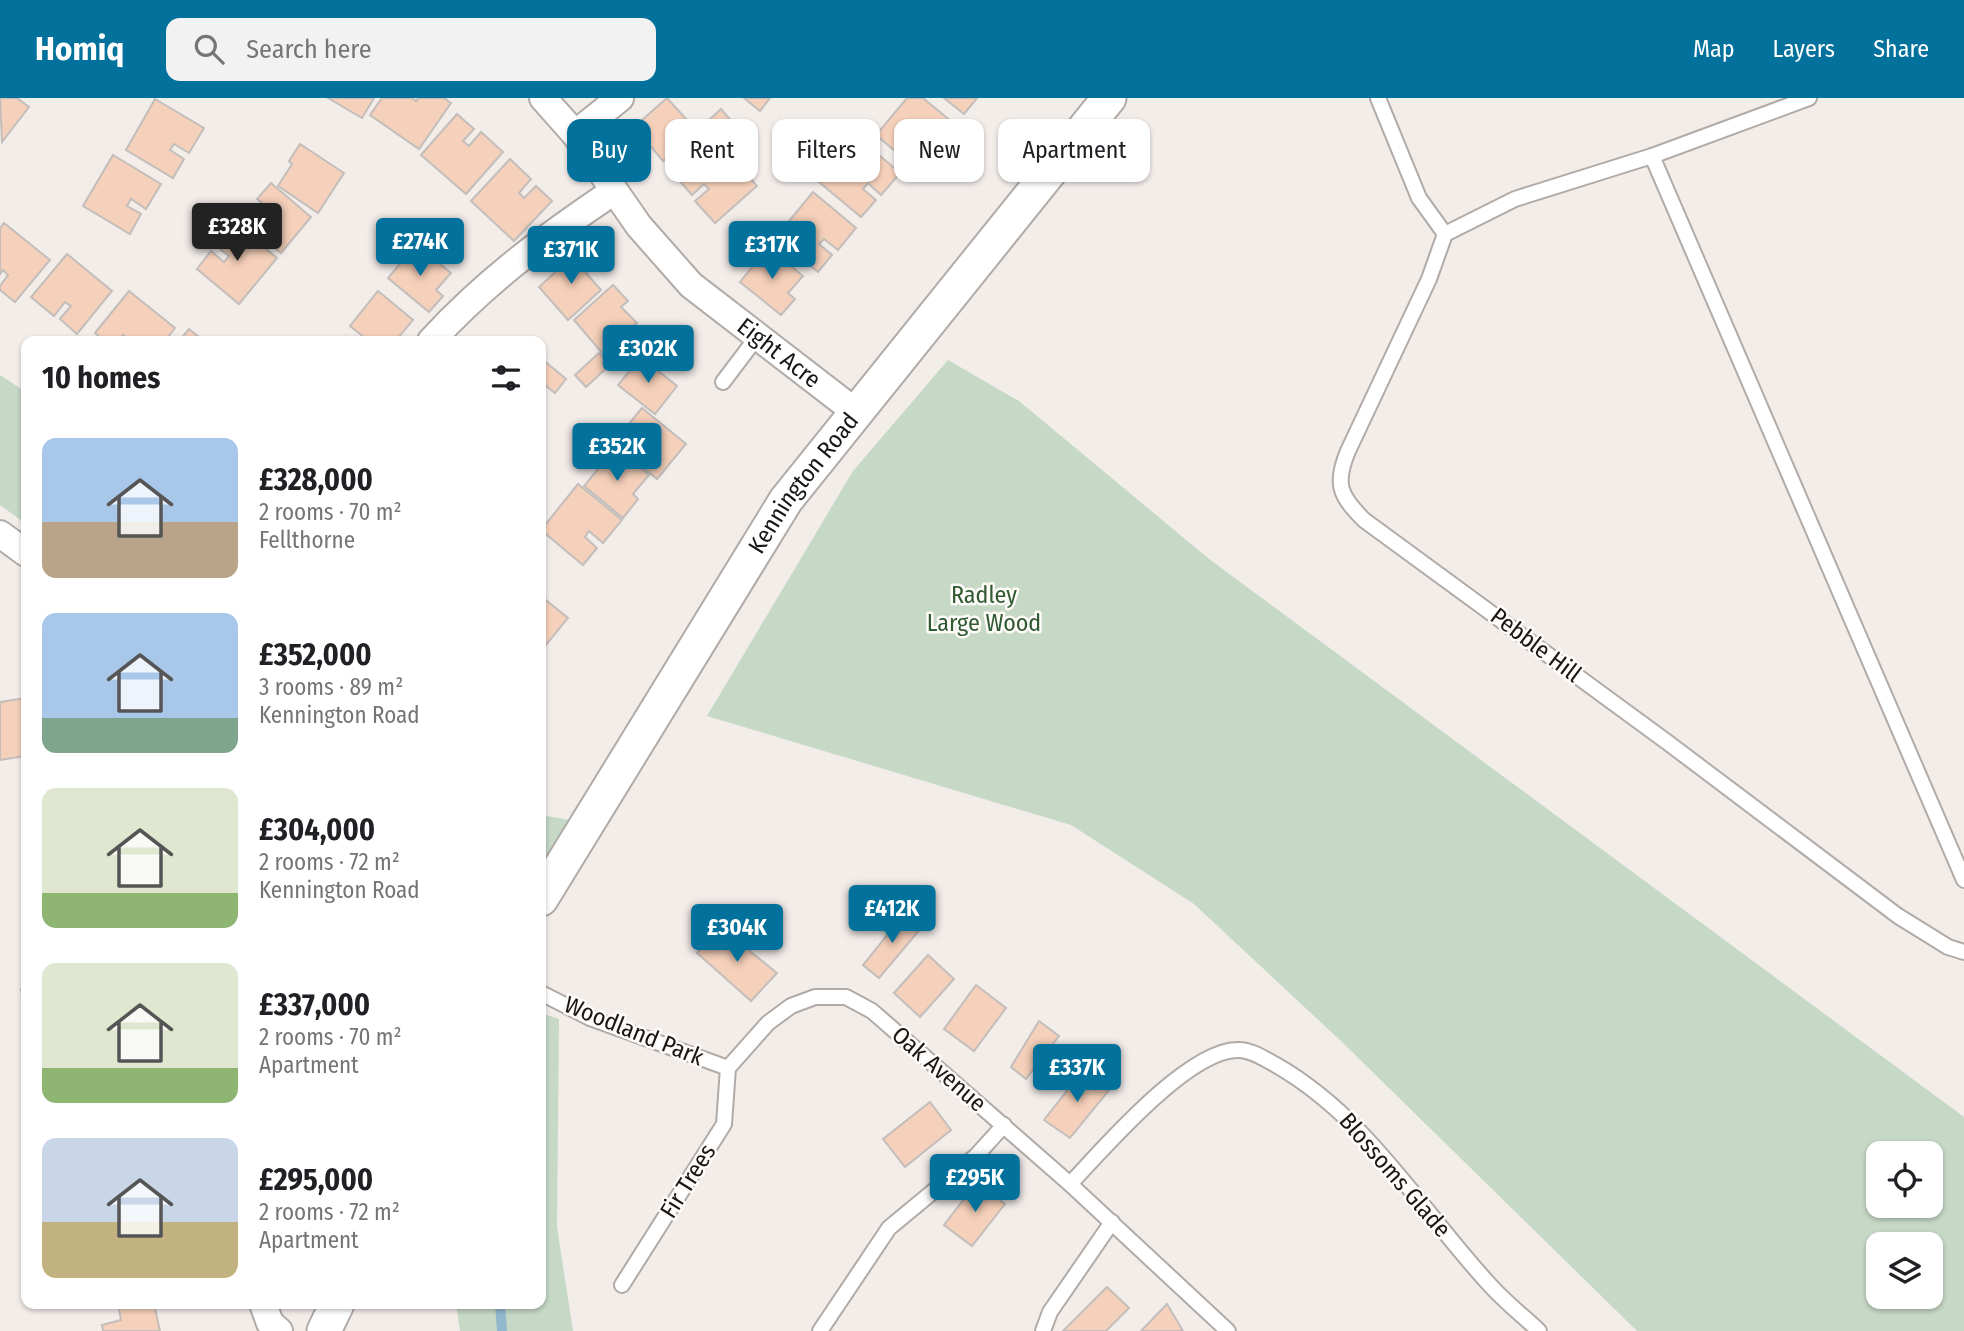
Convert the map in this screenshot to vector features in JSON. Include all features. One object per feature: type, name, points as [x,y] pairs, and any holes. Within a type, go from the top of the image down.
[{"type":"street","name":"Eight Acre","points":[[542,98],[567,125]]},
{"type":"street","points":[[594,119],[620,98]]},
{"type":"street","name":"Kennington Road","points":[[546,891],[786,500],[1109,98]]},
{"type":"street","name":"Eight Acre","points":[[608,182],[665,258],[691,285],[858,413]]},
{"type":"street","points":[[436,336],[466,304],[531,247],[614,191]]},
{"type":"street","points":[[0,534],[21,549]]},
{"type":"street","points":[[265,1309],[270,1323],[279,1331]]},
{"type":"street","points":[[324,1331],[335,1309]]},
{"type":"lane","points":[[1378,98],[1419,198],[1445,234],[1516,199],[1652,156],[1809,98]]},
{"type":"lane","points":[[1652,156],[1964,880]]},
{"type":"lane","name":"Pebble Hill","points":[[1445,234],[1429,279],[1341,467],[1341,486],[1347,503],[1364,520],[1634,717],[1898,916],[1948,947],[1964,952]]},
{"type":"lane","points":[[723,382],[758,337]]},
{"type":"lane","name":"Woodland Park","points":[[546,996],[590,1018],[728,1068]]},
{"type":"lane","name":"Oak Avenue","points":[[728,1068],[768,1023],[792,1006],[815,997],[846,997],[872,1011],[1004,1125],[1228,1331]]},
{"type":"lane","name":"Blossoms Glade","points":[[1070,1184],[1132,1119],[1168,1086],[1208,1058],[1237,1049],[1259,1055],[1298,1078],[1338,1109],[1373,1143],[1490,1285],[1539,1331]]},
{"type":"lane","name":"Fir Trees","points":[[622,1285],[724,1124],[728,1068]]},
{"type":"lane","points":[[820,1331],[889,1228],[976,1156],[1004,1125]]},
{"type":"lane","points":[[1043,1331],[1050,1312],[1112,1222]]},
{"type":"green space","name":"Radley Large Wood","points":[[948,360],[1019,401],[1209,559],[1964,1117],[1964,1331],[1637,1331],[1343,1043],[1194,904],[1071,825],[707,716],[853,471]]},
{"type":"green space","points":[[0,375],[21,389],[21,520],[0,505]]},
{"type":"green space","points":[[546,816],[570,820],[546,858]]},
{"type":"green space","points":[[546,1015],[559,1019],[557,1227],[573,1331],[460,1331],[457,1309],[546,1309]]},
{"type":"building","points":[[0,98],[17,98],[29,107],[2,142]]},
{"type":"building","points":[[328,98],[374,98],[362,118]]},
{"type":"building","points":[[382,98],[412,98],[416,101],[418,98],[444,98],[451,103],[419,149],[370,115]]},
{"type":"building","points":[[667,98],[686,119],[665,119],[663,161],[651,147],[651,119],[643,119]]},
{"type":"building","points":[[744,98],[770,98],[760,111]]},
{"type":"building","points":[[907,98],[923,98],[948,119],[894,119],[894,150],[880,138],[880,130]]},
{"type":"building","points":[[944,98],[977,98],[964,114]]},
{"type":"building","points":[[155,99],[204,128],[189,153],[174,144],[170,150],[184,159],[173,178],[126,150]]},
{"type":"building","points":[[721,109],[729,119],[710,119]]},
{"type":"building","points":[[457,114],[474,129],[463,141],[469,146],[481,132],[503,152],[466,194],[421,155]]},
{"type":"building","points":[[300,144],[344,173],[318,213],[278,186],[292,164],[289,161]]},
{"type":"building","points":[[113,155],[161,184],[146,209],[131,199],[127,206],[141,214],[130,234],[83,206]]},
{"type":"building","points":[[880,156],[894,168],[894,180],[881,195],[868,183],[863,189],[876,200],[861,217],[819,182],[880,182]]},
{"type":"building","points":[[510,159],[531,179],[519,193],[524,198],[536,186],[552,201],[514,241],[471,201]]},
{"type":"building","points":[[681,182],[753,182],[757,186],[715,223],[695,201],[709,189],[704,184],[692,195]]},
{"type":"building","points":[[271,183],[311,217],[281,253],[244,222],[261,202],[257,199]]},
{"type":"building","points":[[813,192],[856,228],[838,250],[824,239],[819,244],[832,255],[818,272],[776,237]]},
{"type":"building","points":[[234,222],[277,258],[239,304],[197,269],[211,251],[224,262],[229,256],[215,245]]},
{"type":"building","points":[[4,223],[50,260],[15,302],[0,290],[8,275],[3,270],[0,274],[0,228]]},
{"type":"building","points":[[416,244],[451,273],[436,290],[443,296],[429,312],[388,278]]},
{"type":"building","points":[[768,247],[803,276],[788,293],[795,299],[781,315],[740,282]]},
{"type":"building","points":[[578,251],[593,267],[586,273],[601,290],[568,320],[539,287]]},
{"type":"building","points":[[67,254],[112,291],[77,334],[60,319],[71,306],[65,302],[54,316],[31,297]]},
{"type":"building","points":[[613,285],[628,301],[621,307],[637,323],[603,354],[574,320]]},
{"type":"building","points":[[129,291],[175,328],[169,336],[98,336],[95,333]]},
{"type":"building","points":[[378,291],[413,320],[400,336],[363,336],[350,326]]},
{"type":"building","points":[[189,329],[198,336],[183,336]]},
{"type":"building","points":[[599,353],[610,365],[586,387],[575,375]]},
{"type":"building","points":[[641,357],[677,386],[655,414],[618,385]]},
{"type":"building","points":[[546,362],[566,379],[555,393],[546,386]]},
{"type":"building","points":[[642,408],[686,444],[657,479],[613,443]]},
{"type":"building","points":[[615,448],[649,475],[633,494],[638,499],[623,518],[584,486]]},
{"type":"building","points":[[578,484],[622,520],[603,543],[589,531],[585,537],[597,548],[583,565],[546,534],[546,524]]},
{"type":"building","points":[[546,600],[568,618],[546,645]]},
{"type":"building","points":[[21,699],[21,757],[0,760],[0,702]]},
{"type":"building","points":[[905,913],[922,927],[879,978],[863,965]]},
{"type":"building","points":[[720,927],[777,973],[751,1001],[697,953]]},
{"type":"building","points":[[928,955],[954,979],[920,1017],[894,993]]},
{"type":"building","points":[[976,985],[1006,1008],[974,1051],[944,1029]]},
{"type":"building","points":[[1039,1021],[1059,1036],[1026,1079],[1011,1067]]},
{"type":"building","points":[[1084,1069],[1110,1089],[1070,1138],[1044,1120]]},
{"type":"building","points":[[930,1102],[951,1130],[905,1167],[883,1139]]},
{"type":"building","points":[[977,1182],[1005,1204],[972,1246],[944,1225]]},
{"type":"building","points":[[1107,1287],[1129,1308],[1106,1331],[1063,1331]]},
{"type":"building","points":[[1167,1304],[1183,1331],[1141,1331]]},
{"type":"building","points":[[119,1309],[155,1309],[160,1331],[103,1331],[102,1325],[121,1320]]},
{"type":"waterway","points":[[500,1309],[502,1331]]}]
